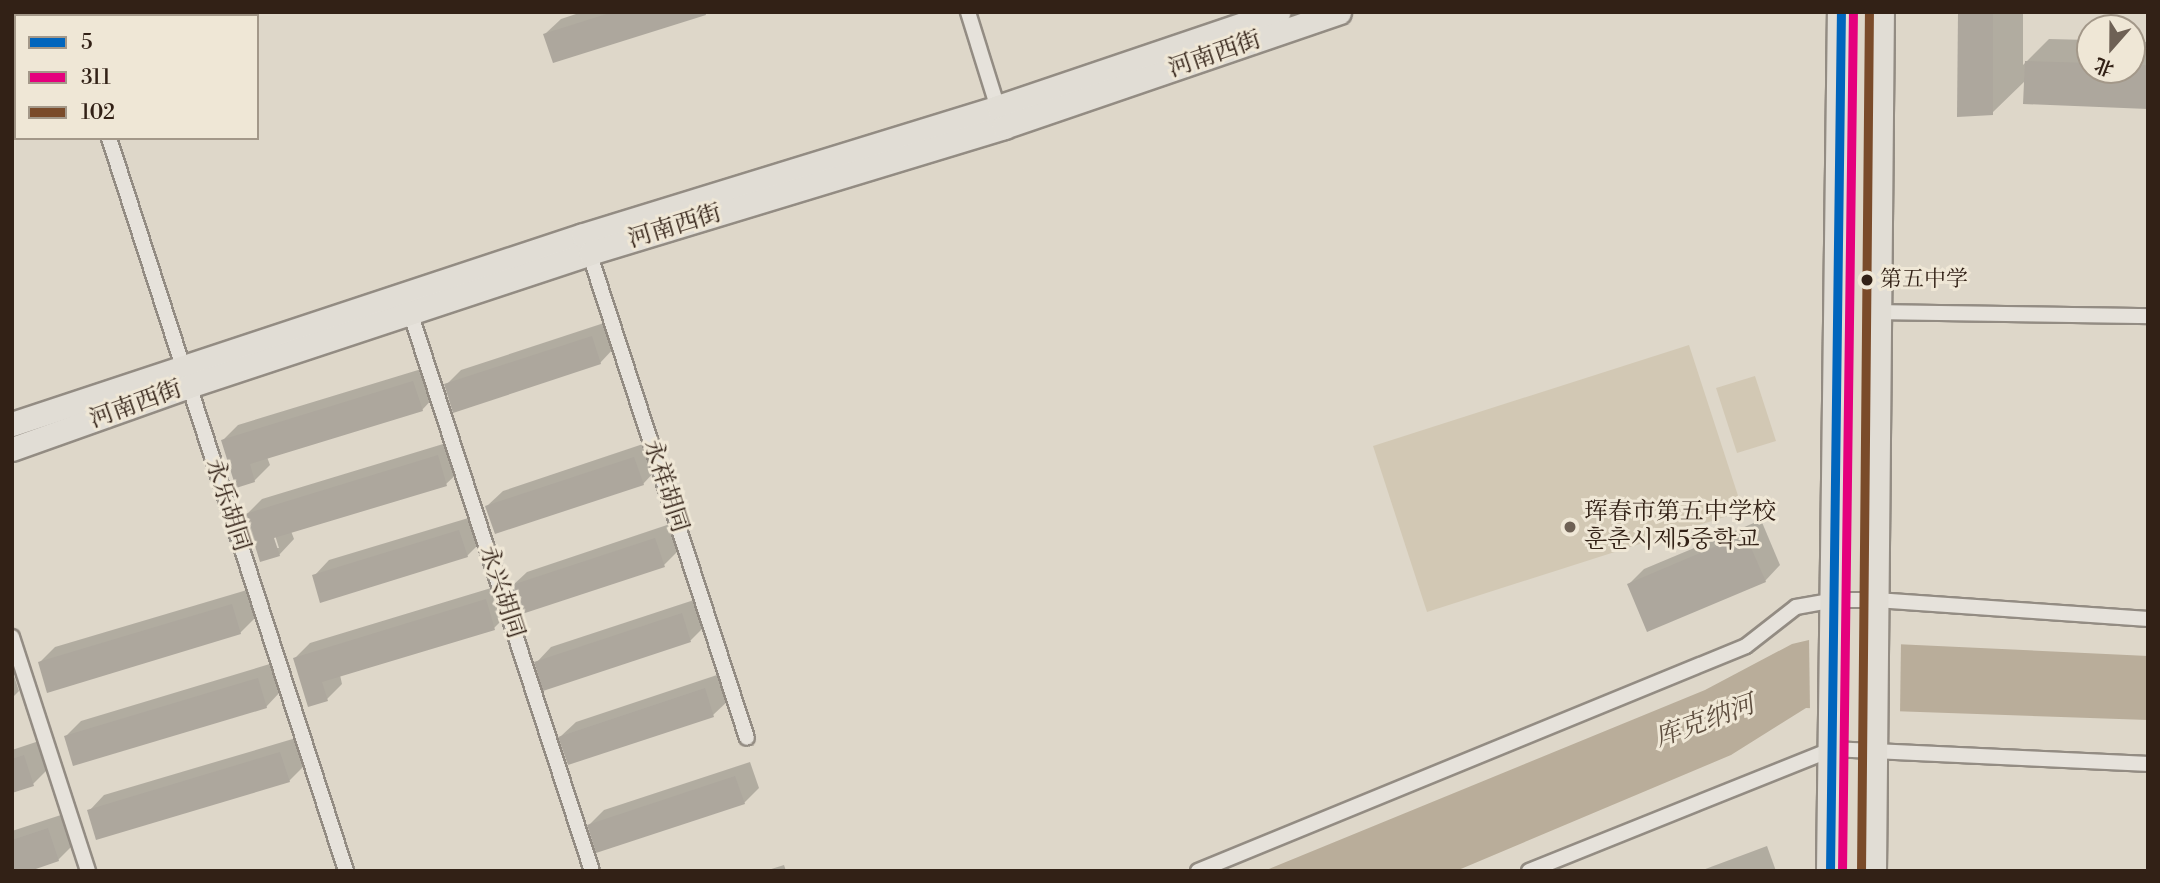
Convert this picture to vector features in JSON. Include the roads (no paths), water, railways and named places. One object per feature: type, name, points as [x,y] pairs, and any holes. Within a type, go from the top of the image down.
[{"type":"highway","points":[[1830,871],[1841,12]]},
{"type":"highway","points":[[1873,871],[1881,12]]},
{"type":"main road","name":"河南西街","points":[[1001,117],[1278,12]]},
{"type":"main road","name":"河南西街","points":[[12,449],[186,376],[587,244],[1339,12]]},
{"type":"main road","name":"河南西街","points":[[12,424],[411,313],[587,244]]},
{"type":"street","points":[[968,12],[1001,117]]},
{"type":"street","name":"永乐胡同","points":[[110,140],[346,871]]},
{"type":"street","name":"永祥胡同","points":[[587,244],[747,738]]},
{"type":"street","points":[[1880,312],[2148,316]]},
{"type":"street","name":"永兴胡同","points":[[411,313],[592,871]]},
{"type":"street","points":[[1198,871],[1746,646],[1796,607],[2148,619]]},
{"type":"street","points":[[12,637],[88,871]]},
{"type":"street","points":[[1529,871],[1833,736],[1875,751],[2148,764]]},
{"type":"water","name":"库克纳河","points":[[1809,640],[2148,656],[2148,720],[1806,708],[1731,755],[1456,871],[1264,871],[1705,690],[1792,644]]},
{"type":"place","name":"第五中学","points":[[1867,280]]},
{"type":"place","name":"珲春市第五中学校 훈춘시제5중학교","points":[[1570,527]]}]
